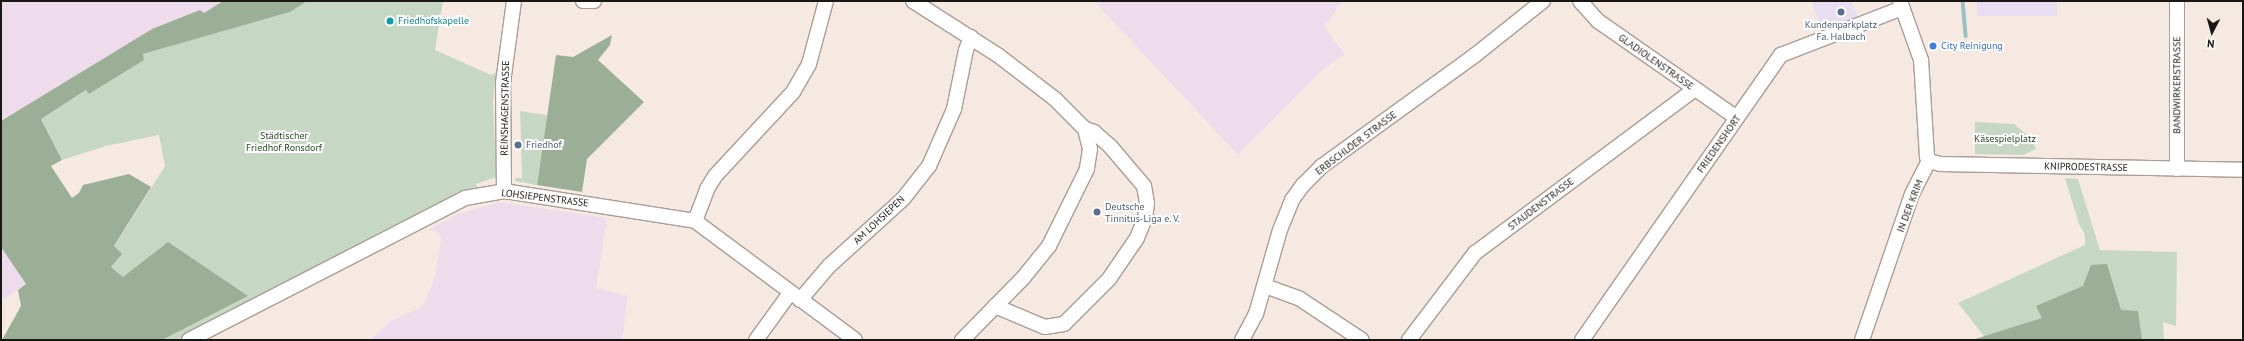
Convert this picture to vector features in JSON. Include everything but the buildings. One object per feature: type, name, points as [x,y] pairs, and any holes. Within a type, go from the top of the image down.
[{"type":"street","name":"REINSHAGENSTRASSE","points":[[504,191],[503,83],[514,1]]},
{"type":"street","points":[[583,1],[594,1]]},
{"type":"street","points":[[695,221],[707,189],[715,176],[793,92],[809,64],[826,1]]},
{"type":"street","points":[[913,1],[971,37],[1055,99],[1085,129],[1094,132],[1110,146],[1144,186],[1146,211],[1137,238],[1109,279],[1064,324],[1045,327],[994,306]]},
{"type":"street","name":"ERBSCHLÖER STRASSE","points":[[1242,340],[1256,314],[1280,230],[1292,200],[1304,185],[1322,166],[1474,56],[1543,1]]},
{"type":"street","name":"GLADIOLENSTRASSE","points":[[1580,1],[1598,21],[1694,90],[1737,118]]},
{"type":"street","name":"BANDWIRKERSTRASSE","points":[[2177,1],[2177,168]]},
{"type":"street","points":[[1901,5],[1922,68],[1927,156],[1929,160]]},
{"type":"street","name":"FRIEDENSHORT","points":[[1582,340],[1781,55],[1901,5]]},
{"type":"street","name":"AM LOHSIEPEN","points":[[795,297],[903,199],[928,166],[954,109],[966,50],[971,37]]},
{"type":"street","name":"STAUDENSTRASSE","points":[[1409,340],[1475,253],[1694,90]]},
{"type":"street","points":[[962,340],[1023,278],[1049,246],[1066,217],[1088,169],[1090,149],[1085,129]]},
{"type":"street","name":"KNIPRODESTRASSE","points":[[1929,160],[1940,164],[2243,170]]},
{"type":"street","name":"IN DER KRIM","points":[[1862,340],[1912,194],[1929,160]]},
{"type":"street","name":"LOHSIEPENSTRASSE","points":[[189,340],[465,198],[504,191],[695,221],[795,297],[855,340]]},
{"type":"street","points":[[1265,286],[1300,299],[1362,340]]},
{"type":"street","points":[[756,340],[795,297]]},
{"type":"shaded area","points":[[1,1],[223,1],[204,13],[152,29],[1,121]]},
{"type":"shaded area","points":[[1094,1],[1342,1],[1324,27],[1345,54],[1321,71],[1238,155]]},
{"type":"shaded area","points":[[1811,1],[1851,1],[1858,16],[1822,30]]},
{"type":"shaded area","points":[[1977,1],[2057,1],[2057,16],[1977,16]]},
{"type":"shaded area","points":[[499,202],[607,218],[596,288],[628,296],[622,340],[370,340],[390,321],[422,307],[435,277],[441,238],[437,231],[428,230],[458,214]]},
{"type":"shaded area","points":[[1,247],[26,284],[1,301]]},
{"type":"green space","points":[[223,1],[307,1],[290,12],[143,54],[144,60],[89,94],[86,90],[41,119],[62,160],[51,166],[72,198],[79,193],[83,185],[129,174],[151,187],[114,246],[122,254],[111,267],[123,277],[168,242],[248,296],[162,340],[2,340],[21,306],[18,290],[26,284],[1,247],[1,121],[152,29],[200,10],[204,13]]},
{"type":"green space","name":"Städtischer Friedhof Ronsdorf","points":[[307,1],[443,1],[435,50],[491,75],[496,72],[493,101],[496,177],[476,184],[478,188],[178,340],[162,340],[248,296],[123,277],[111,267],[121,255],[114,247],[165,166],[159,135],[106,146],[62,160],[41,118],[87,90],[89,94],[144,60],[143,54],[290,12]]},
{"type":"green space","points":[[612,35],[610,45],[598,60],[644,102],[587,159],[582,192],[537,185],[556,55],[573,57]]},
{"type":"green space","points":[[520,111],[547,115],[537,185],[515,181],[515,178],[522,178]]},
{"type":"green space","name":"Käsespielplatz","points":[[1975,122],[2014,124],[2032,139],[2036,149],[2023,155],[1975,154]]},
{"type":"green space","points":[[2065,178],[2078,179],[2100,250],[2177,252],[2176,326],[2163,322],[2164,340],[1987,340],[1958,303],[2085,245],[2085,235],[2079,224]]},
{"type":"green space","points":[[2107,264],[2121,310],[2138,311],[2142,340],[1972,340],[2042,318],[2036,306],[2083,286],[2091,265]]},
{"type":"waterway","points":[[1963,1],[1966,36]]},
{"type":"place","name":"Kundenparkplatz Fa. Halbach","points":[[1841,12]]},
{"type":"place","name":"Friedhofskapelle","points":[[390,21]]},
{"type":"place","name":"City Reinigung","points":[[1933,46]]},
{"type":"place","name":"Friedhof","points":[[518,145]]},
{"type":"place","name":"Deutsche Tinnitus-Liga e. V.","points":[[1097,212]]}]
